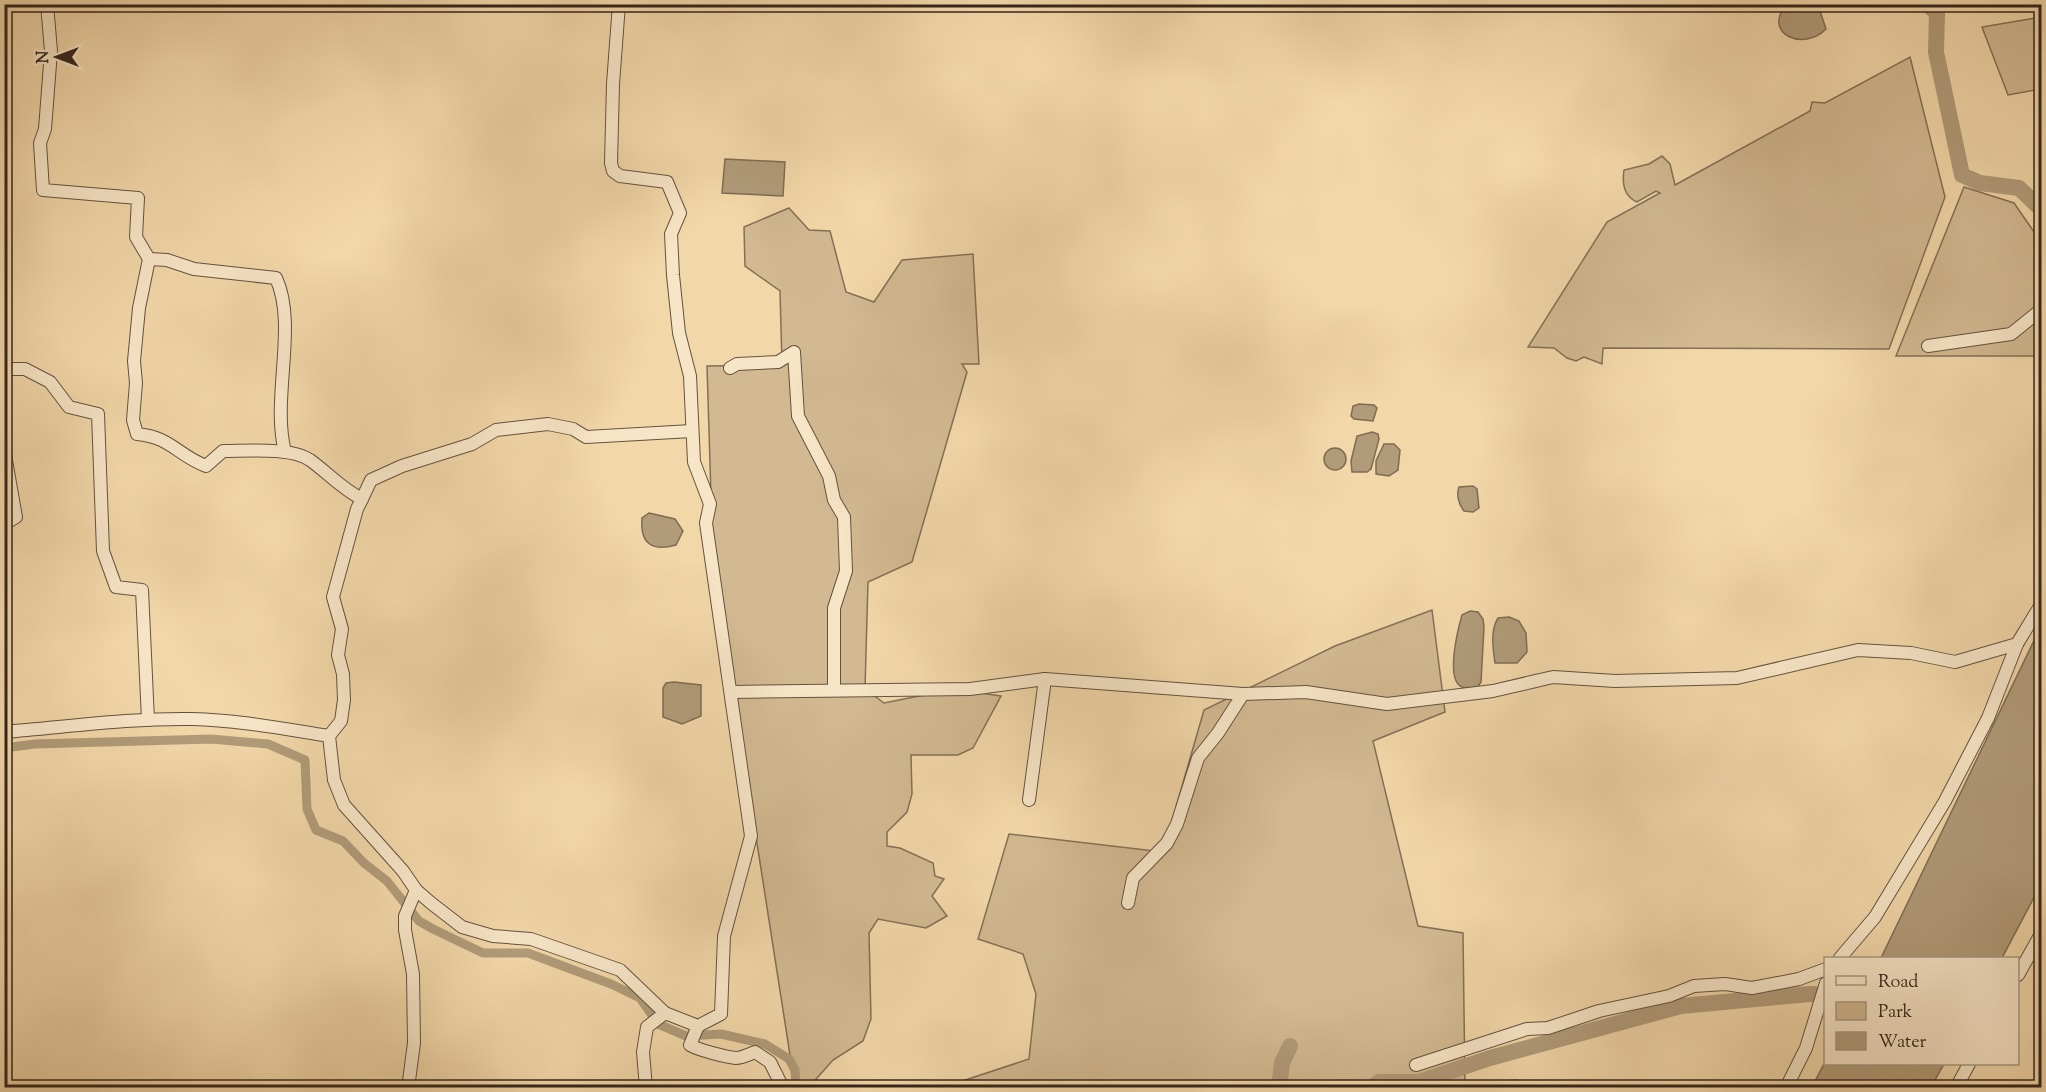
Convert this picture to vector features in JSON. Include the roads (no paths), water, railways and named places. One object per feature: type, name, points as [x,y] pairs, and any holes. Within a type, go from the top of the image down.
[{"type":"street","points":[[47,4],[51,51],[45,129],[40,143],[44,190],[138,198],[136,237],[149,259],[139,308],[134,361],[136,383],[133,420],[137,434],[159,436],[193,461],[206,466],[223,451],[285,452],[309,459],[349,492],[362,499]]},
{"type":"street","points":[[620,4],[613,84],[611,163],[613,171],[620,176],[667,182],[680,213],[671,234],[679,333],[690,376],[694,462],[710,504],[706,523],[751,836],[724,936],[721,1014],[698,1026],[690,1045],[701,1052],[718,1052],[736,1058],[755,1052],[770,1062],[783,1088]]},
{"type":"street","points":[[149,259],[167,260],[194,269],[276,278],[285,303],[281,377],[282,440],[285,452]]},
{"type":"street","points":[[1928,346],[2011,334],[2042,309]]},
{"type":"street","points":[[730,368],[737,364],[778,362],[794,352],[798,416],[829,476],[834,500],[844,517],[846,571],[834,608],[834,689]]},
{"type":"street","points":[[4,369],[25,369],[50,382],[69,407],[98,414],[102,551],[117,587],[142,590],[148,720]]},
{"type":"street","points":[[692,431],[586,436],[573,429],[548,424],[508,428],[496,430],[472,444],[402,466],[371,480],[357,509],[333,597],[342,629],[339,655],[343,674],[344,700],[341,721],[329,736],[334,780],[344,805],[403,871],[415,892],[462,927],[493,936],[531,939],[592,963],[620,970],[665,1013],[698,1026]]},
{"type":"street","points":[[4,449],[16,517],[4,524]]},
{"type":"street","points":[[1841,957],[1875,917],[1945,801],[1988,718],[2017,644],[2042,603]]},
{"type":"street","points":[[731,692],[970,689],[1045,680],[1243,694],[1306,692],[1387,704],[1493,691],[1553,677],[1606,681],[1737,678],[1858,650],[1911,653],[1955,662],[2017,644]]},
{"type":"street","points":[[1029,800],[1045,680]]},
{"type":"street","points":[[1128,903],[1133,878],[1167,843],[1177,824],[1198,758],[1218,733],[1243,694]]},
{"type":"street","points":[[4,732],[148,720],[195,719],[246,723],[329,736]]},
{"type":"street","points":[[408,1088],[414,1043],[413,974],[405,930],[405,916],[415,892]]},
{"type":"street","points":[[2019,973],[2042,932]]},
{"type":"street","points":[[1416,1065],[1527,1029],[1548,1028],[1599,1011],[1669,996],[1694,986],[1725,984],[1752,988],[1799,979],[1824,970]]},
{"type":"street","points":[[1786,1088],[1806,1048],[1824,989]]},
{"type":"street","points":[[646,1088],[644,1052],[647,1027],[665,1013]]},
{"type":"street","points":[[1956,1088],[1968,1065]]},
{"type":"water","points":[[1786,5],[1818,5],[1826,29],[1817,36],[1807,39],[1789,36],[1782,31],[1779,24],[1780,15]]},
{"type":"water","points":[[725,159],[785,162],[783,196],[722,193]]},
{"type":"water","points":[[1374,405],[1377,408],[1373,421],[1354,419],[1351,416],[1353,406]]},
{"type":"water","points":[[1372,432],[1378,434],[1379,439],[1371,469],[1367,472],[1352,472],[1351,461],[1357,436]]},
{"type":"water","points":[[1384,444],[1394,444],[1400,450],[1398,470],[1389,476],[1376,474],[1376,461]]},
{"type":"water","points":[[1335,448],[1343,451],[1346,459],[1343,467],[1335,470],[1327,467],[1324,459],[1327,451]]},
{"type":"water","points":[[1473,486],[1477,489],[1479,508],[1473,512],[1464,511],[1458,500],[1459,487]]},
{"type":"water","points":[[649,513],[675,519],[683,531],[676,545],[660,547],[649,544],[643,534],[642,518]]},
{"type":"water","points":[[1470,611],[1478,612],[1483,619],[1484,627],[1481,682],[1477,688],[1462,687],[1454,675],[1453,665],[1462,615]]},
{"type":"water","points":[[1509,617],[1519,621],[1526,633],[1527,652],[1517,663],[1495,663],[1493,640],[1495,623],[1498,618]]},
{"type":"water","points":[[2041,626],[2041,884],[2003,957],[1881,957]]},
{"type":"water","points":[[666,683],[701,685],[701,716],[682,724],[663,717],[663,688]]},
{"type":"water","points":[[1824,1064],[1943,1065],[1931,1087],[1812,1087]]},
{"type":"water","points":[[1517,1080],[1522,1087],[1493,1087],[1502,1081]]},
{"type":"waterway","points":[[1927,4],[1937,13],[1936,52],[1962,175],[1980,183],[2019,188],[2042,210]]},
{"type":"waterway","points":[[4,748],[35,744],[211,739],[268,744],[305,760],[307,809],[316,830],[343,841],[364,863],[387,881],[419,921],[483,953],[528,953],[611,984],[640,998],[658,1024],[686,1036],[721,1034],[765,1044],[789,1059],[795,1070],[796,1088]]},
{"type":"waterway","points":[[1371,1088],[1379,1082],[1419,1082],[1490,1058],[1681,1006],[1810,994],[1824,995]]},
{"type":"waterway","points":[[1279,1088],[1282,1063],[1290,1046]]}]
